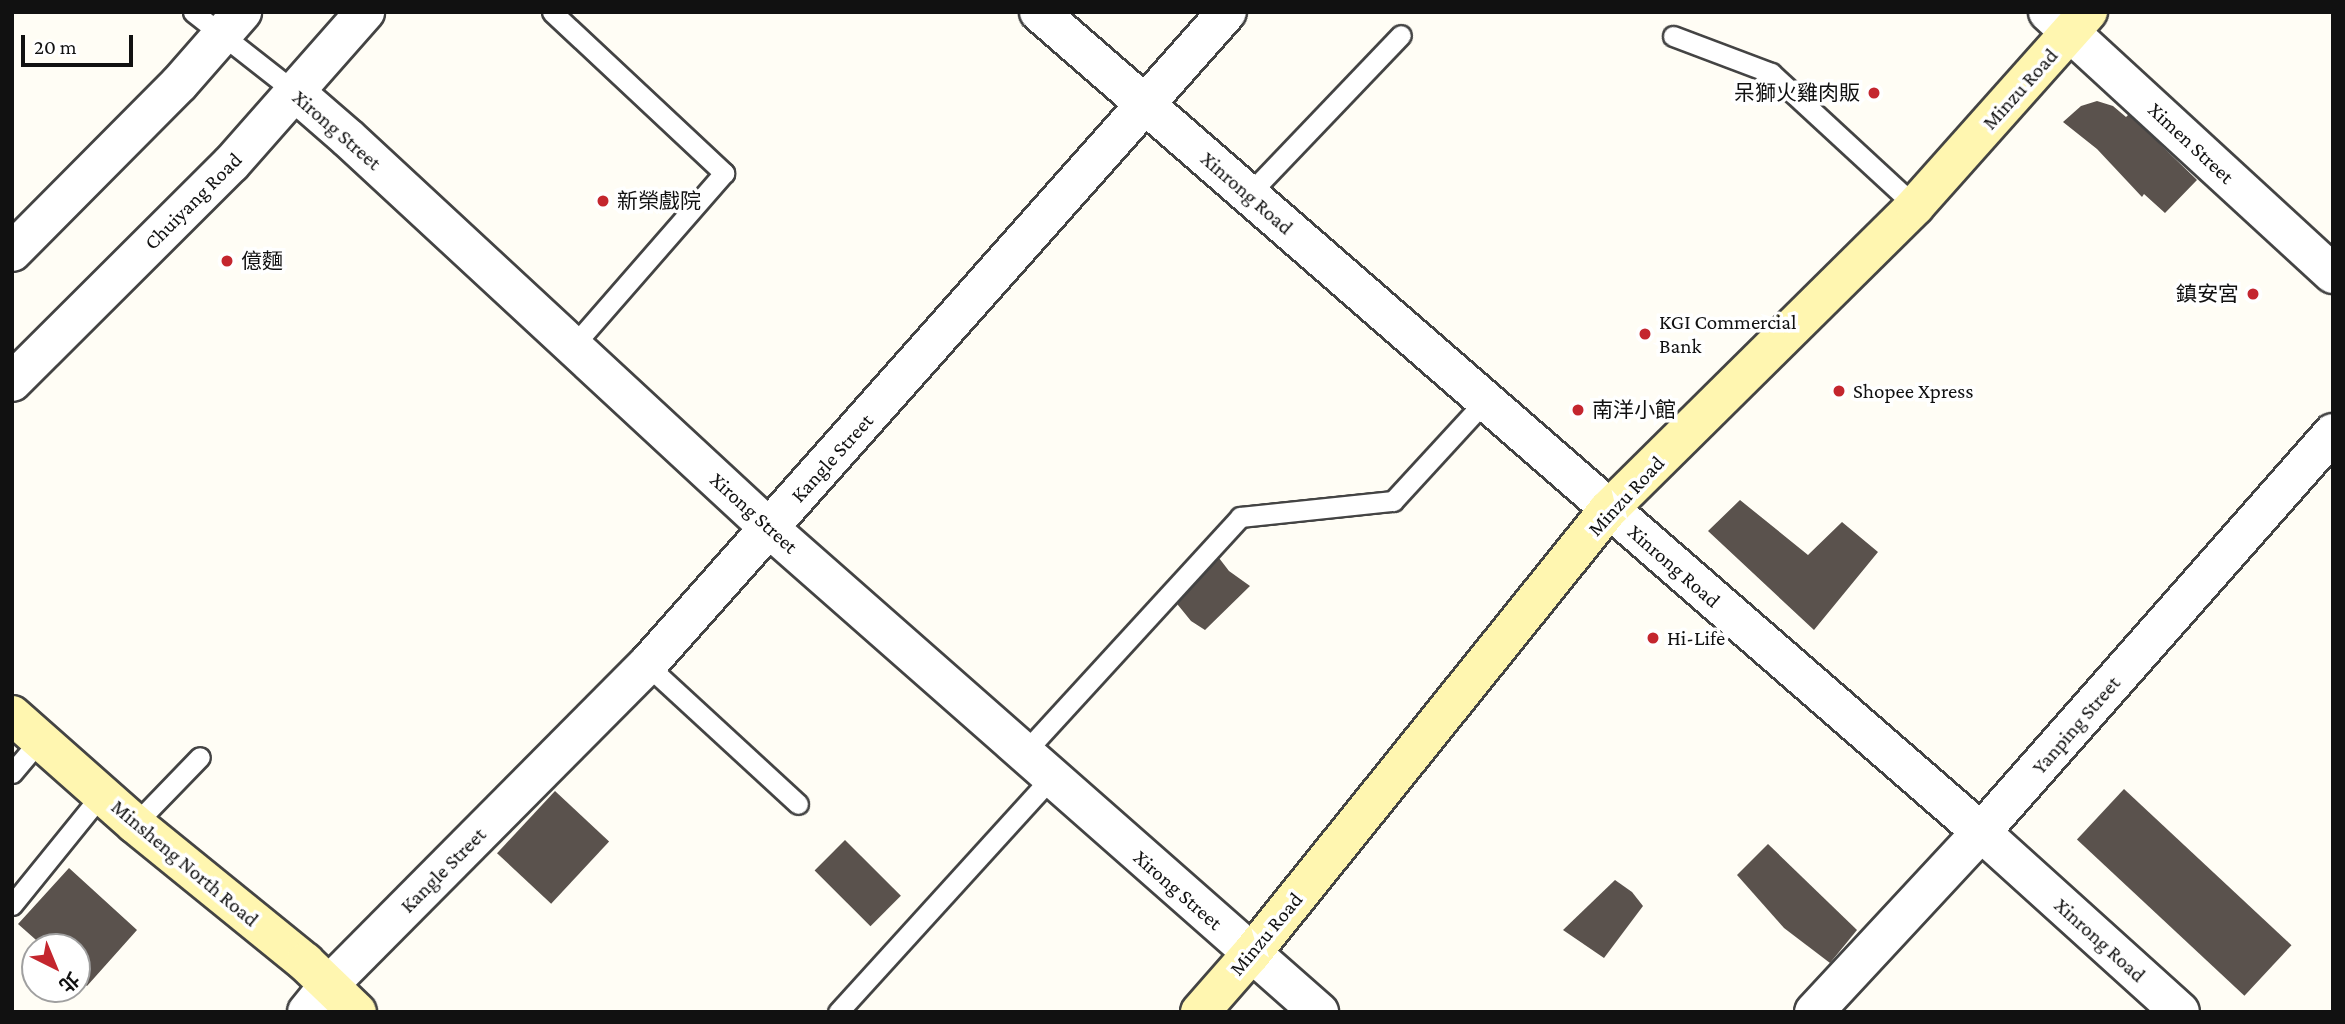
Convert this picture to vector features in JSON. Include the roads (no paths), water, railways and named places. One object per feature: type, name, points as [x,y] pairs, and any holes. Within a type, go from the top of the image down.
[{"type":"main road","name":"Minzu Road","points":[[1200,1012],[1251,954],[1608,510],[1915,206],[2069,19]]},
{"type":"main road","name":"Minsheng North Road","points":[[12,715],[135,824],[318,998],[357,1012]]},
{"type":"street","name":"Chuiyang Road","points":[[12,382],[231,164],[365,12]]},
{"type":"street","name":"Xinrong Road","points":[[1039,12],[1981,832],[2180,1012]]},
{"type":"street","name":"Kangle Street","points":[[318,998],[647,665],[1227,12]]},
{"type":"street","name":"Ximen Street","points":[[2069,19],[2333,274]]},
{"type":"street","points":[[12,252],[178,85],[219,20]]},
{"type":"street","name":"Xirong Street","points":[[295,92],[769,528],[1319,1012]]},
{"type":"street","name":"Yanping Street","points":[[1814,1012],[1981,832],[2333,433]]},
{"type":"lane","points":[[552,12],[724,173],[573,346]]},
{"type":"lane","name":"Xirong Street","points":[[219,20],[295,92]]},
{"type":"lane","points":[[1248,195],[1401,35]]},
{"type":"lane","points":[[1673,36],[1771,73],[1915,206]]},
{"type":"lane","points":[[838,1012],[1240,517],[1393,501],[1485,401]]},
{"type":"lane","points":[[647,665],[798,804]]},
{"type":"lane","points":[[12,773],[40,740]]},
{"type":"lane","points":[[135,824],[200,757]]},
{"type":"lane","points":[[12,905],[102,794]]},
{"type":"place","name":"呆獅火雞肉販","points":[[1874,93]]},
{"type":"place","name":"新榮戲院","points":[[603,201]]},
{"type":"place","name":"億麵","points":[[227,261]]},
{"type":"place","name":"鎮安宮","points":[[2253,294]]},
{"type":"place","name":"KGI Commercial Bank","points":[[1645,334]]},
{"type":"place","name":"Shopee Xpress","points":[[1839,391]]},
{"type":"place","name":"南洋小館","points":[[1578,410]]},
{"type":"place","name":"Hi-Life","points":[[1653,638]]}]
